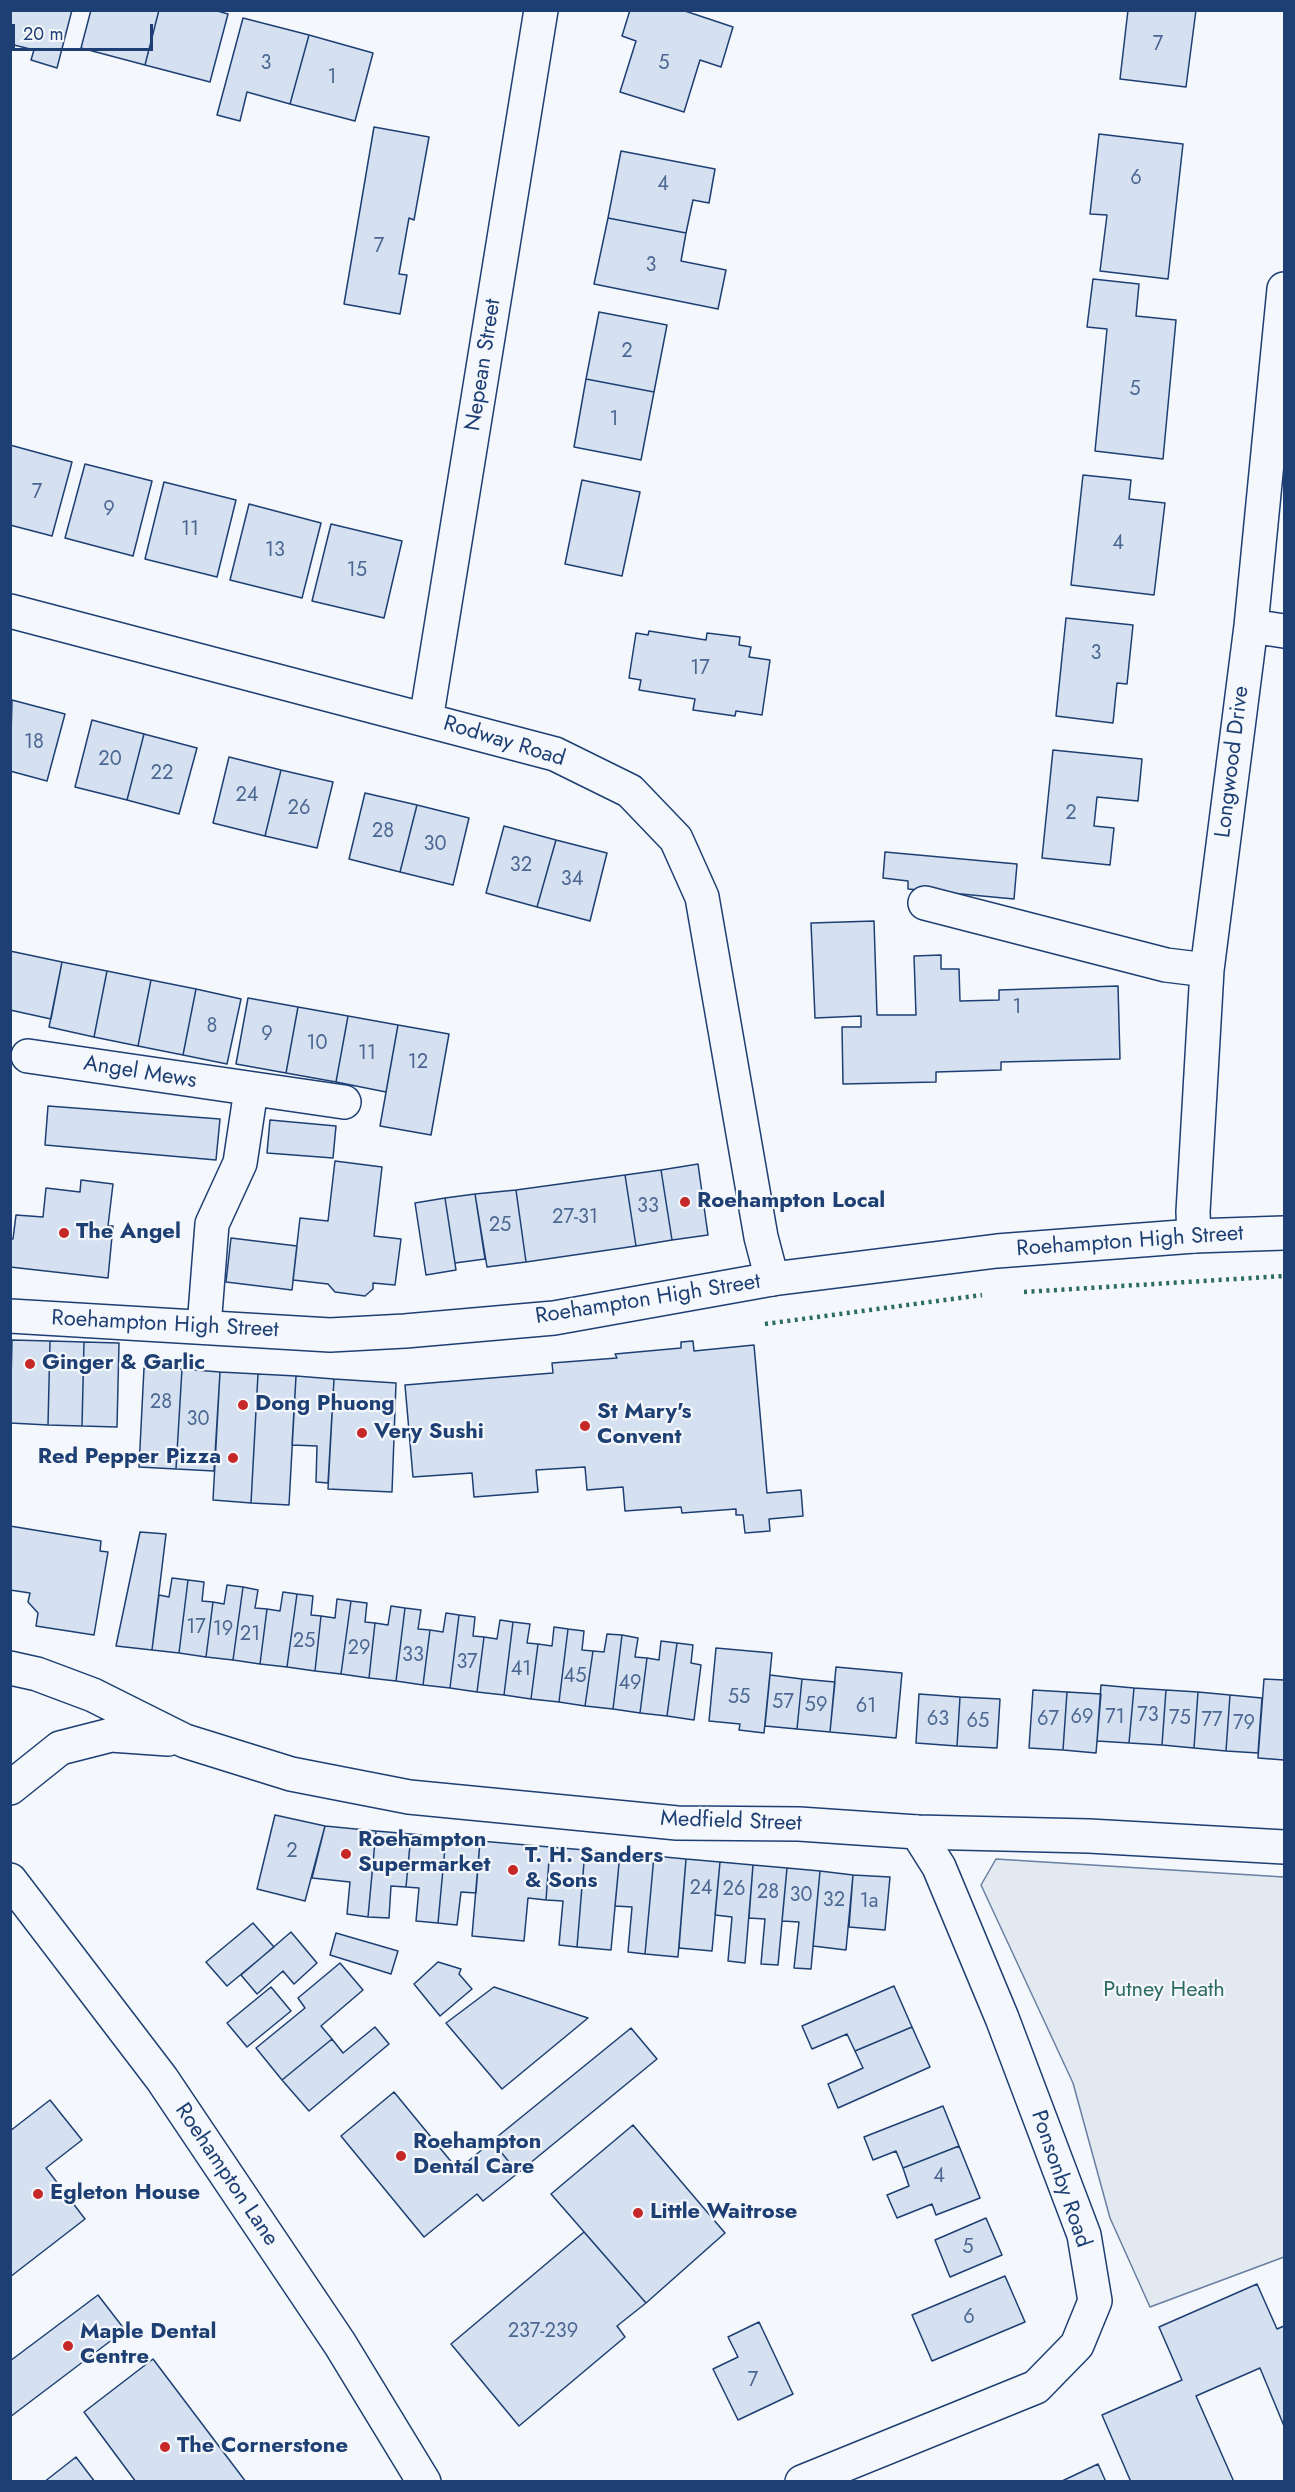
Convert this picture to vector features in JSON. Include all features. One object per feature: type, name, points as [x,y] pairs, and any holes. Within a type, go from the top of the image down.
[{"type":"main road","name":"Nepean Street","points":[[426,720],[541,10]]},
{"type":"main road","name":"Longwood Drive","points":[[1194,1236],[1193,1212],[1207,970],[1251,626],[1284,289]]},
{"type":"main road","name":"Rodway Road","points":[[10,611],[555,754],[630,791],[676,839],[702,897],[760,1237],[771,1280]]},
{"type":"main road","points":[[1251,626],[1284,631]]},
{"type":"main road","points":[[925,903],[1166,965],[1207,970]]},
{"type":"main road","name":"Angel Mews","points":[[28,1056],[344,1102]]},
{"type":"main road","points":[[204,1327],[212,1224],[240,1163],[251,1090]]},
{"type":"main road","name":"Roehampton High Street","points":[[10,1316],[330,1335],[405,1331],[554,1318],[771,1280],[998,1251],[1194,1236],[1284,1233]]},
{"type":"main road","name":"Medfield Street","points":[[10,1668],[37,1674],[93,1695],[185,1741],[291,1774],[409,1797],[677,1823],[799,1824],[916,1832],[1089,1836],[1284,1847]]},
{"type":"main road","name":"Medfield Street","points":[[10,1788],[60,1749],[111,1735],[185,1741]]},
{"type":"main road","name":"Ponsonby Road","points":[[802,2481],[1036,2387],[1077,2345],[1095,2301],[1084,2235],[1002,2018],[939,1867],[916,1832]]},
{"type":"main road","name":"Roehampton Lane","points":[[10,1880],[162,2079],[340,2344],[424,2481]]},
{"type":"green space","name":"Putney Heath","points":[[996,1859],[1284,1877],[1284,2257],[1150,2307],[1110,2218],[1073,2083],[981,1885]]},
{"type":"building","points":[[10,10],[72,10],[57,68],[31,60],[34,50],[10,44]]},
{"type":"building","points":[[91,10],[159,10],[145,65],[81,48]]},
{"type":"building","points":[[159,10],[214,10],[228,14],[210,82],[145,65]]},
{"type":"building","points":[[630,10],[682,10],[733,27],[721,67],[700,60],[684,112],[620,92],[636,41],[622,36]]},
{"type":"building","points":[[1128,10],[1196,10],[1186,87],[1120,79]]},
{"type":"building","points":[[243,18],[309,35],[290,104],[247,92],[240,121],[217,115]]},
{"type":"building","points":[[309,35],[373,53],[355,121],[290,104]]},
{"type":"building","points":[[374,127],[429,137],[414,220],[409,218],[399,274],[407,275],[400,314],[344,304]]},
{"type":"building","points":[[1099,134],[1183,144],[1168,279],[1100,271],[1107,215],[1090,214]]},
{"type":"building","points":[[621,151],[715,169],[709,203],[693,200],[686,233],[608,218]]},
{"type":"building","points":[[608,218],[686,233],[681,261],[726,270],[718,309],[594,284]]},
{"type":"building","points":[[1093,279],[1139,284],[1136,316],[1176,320],[1163,459],[1095,451],[1107,329],[1087,327]]},
{"type":"building","points":[[599,312],[667,325],[654,392],[586,379]]},
{"type":"building","points":[[586,379],[654,392],[641,460],[574,447]]},
{"type":"building","points":[[10,445],[72,462],[52,536],[10,525]]},
{"type":"building","points":[[85,464],[152,481],[133,556],[65,538]]},
{"type":"building","points":[[1083,475],[1131,480],[1129,499],[1165,503],[1154,595],[1071,585]]},
{"type":"building","points":[[582,480],[640,492],[622,576],[565,564]]},
{"type":"building","points":[[164,482],[236,500],[217,577],[145,559]]},
{"type":"building","points":[[249,504],[321,523],[302,598],[230,580]]},
{"type":"building","points":[[331,524],[402,541],[384,618],[312,601]]},
{"type":"building","points":[[1066,618],[1133,625],[1127,684],[1117,683],[1113,723],[1056,716]]},
{"type":"building","points":[[649,631],[706,640],[707,633],[740,637],[739,645],[751,647],[749,657],[770,660],[762,715],[736,711],[735,716],[693,710],[695,699],[639,690],[641,680],[629,678],[636,633],[648,635]]},
{"type":"building","points":[[12,700],[65,714],[47,781],[10,771]]},
{"type":"building","points":[[92,720],[144,734],[127,800],[75,787]]},
{"type":"building","points":[[144,734],[197,748],[179,814],[127,800]]},
{"type":"building","points":[[1053,750],[1142,759],[1138,801],[1097,797],[1094,826],[1114,828],[1110,865],[1042,858]]},
{"type":"building","points":[[229,757],[281,770],[265,836],[213,823]]},
{"type":"building","points":[[281,770],[333,782],[317,848],[265,836]]},
{"type":"building","points":[[365,793],[417,805],[400,872],[349,859]]},
{"type":"building","points":[[417,805],[469,818],[453,885],[400,872]]},
{"type":"building","points":[[504,826],[556,840],[537,907],[486,893]]},
{"type":"building","points":[[556,840],[607,853],[590,921],[537,907]]},
{"type":"building","points":[[885,852],[1017,864],[1014,899],[908,889],[908,881],[883,878]]},
{"type":"building","points":[[874,921],[877,1015],[916,1015],[914,956],[941,955],[941,969],[959,969],[960,1001],[999,1000],[999,990],[1118,986],[1120,1059],[1001,1062],[1001,1070],[936,1072],[936,1082],[843,1084],[842,1027],[861,1027],[861,1016],[815,1018],[811,923]]},
{"type":"building","points":[[10,951],[62,962],[51,1019],[10,1010]]},
{"type":"building","points":[[62,962],[107,971],[94,1037],[49,1027]]},
{"type":"building","points":[[107,971],[151,980],[138,1046],[94,1037]]},
{"type":"building","points":[[151,980],[196,989],[183,1055],[138,1046]]},
{"type":"building","points":[[196,989],[241,999],[227,1064],[183,1055]]},
{"type":"building","points":[[248,998],[298,1007],[286,1073],[236,1064]]},
{"type":"building","points":[[298,1007],[348,1016],[336,1082],[286,1073]]},
{"type":"building","points":[[348,1016],[398,1025],[386,1092],[336,1082]]},
{"type":"building","points":[[398,1025],[449,1034],[431,1135],[380,1126]]},
{"type":"building","points":[[48,1106],[220,1119],[216,1160],[45,1145]]},
{"type":"building","points":[[270,1120],[336,1126],[333,1158],[267,1153]]},
{"type":"building","points":[[335,1161],[382,1167],[374,1236],[401,1239],[395,1285],[373,1283],[373,1289],[365,1296],[335,1292],[328,1284],[293,1280],[300,1218],[328,1221]]},
{"type":"building","name":"Roehampton Local","points":[[698,1164],[708,1235],[672,1240],[661,1170]]},
{"type":"building","points":[[661,1170],[672,1240],[636,1246],[625,1175]]},
{"type":"building","points":[[625,1175],[636,1246],[526,1262],[516,1190]]},
{"type":"building","name":"The Angel","points":[[81,1180],[113,1184],[108,1226],[113,1226],[108,1278],[10,1267],[10,1239],[13,1239],[16,1215],[43,1217],[46,1188],[80,1192]]},
{"type":"building","points":[[516,1190],[526,1262],[487,1267],[475,1194]]},
{"type":"building","points":[[475,1194],[485,1259],[455,1263],[445,1198]]},
{"type":"building","points":[[445,1198],[456,1270],[426,1275],[415,1203]]},
{"type":"building","points":[[231,1238],[297,1246],[292,1290],[226,1282]]},
{"type":"building","name":"Ginger & Garlic","points":[[12,1340],[50,1341],[48,1425],[10,1423]]},
{"type":"building","points":[[50,1341],[84,1342],[82,1426],[48,1425]]},
{"type":"building","name":"St Mary's Convent","points":[[693,1341],[694,1351],[754,1345],[767,1493],[801,1490],[803,1516],[769,1519],[770,1531],[745,1533],[743,1515],[736,1515],[736,1509],[682,1513],[681,1507],[625,1511],[623,1487],[587,1490],[585,1467],[536,1470],[538,1492],[474,1497],[472,1473],[413,1477],[405,1385],[553,1373],[552,1363],[617,1358],[615,1354],[681,1348],[681,1342]]},
{"type":"building","points":[[84,1342],[119,1343],[117,1427],[82,1426]]},
{"type":"building","points":[[144,1368],[182,1369],[176,1469],[139,1467]]},
{"type":"building","points":[[182,1369],[220,1372],[214,1471],[176,1469]]},
{"type":"building","points":[[220,1372],[258,1374],[251,1503],[213,1500]]},
{"type":"building","points":[[258,1374],[296,1376],[289,1505],[251,1503]]},
{"type":"building","points":[[296,1376],[334,1379],[328,1483],[316,1482],[317,1446],[292,1445]]},
{"type":"building","name":"Very Sushi","points":[[334,1379],[396,1383],[392,1492],[328,1489]]},
{"type":"building","points":[[10,1526],[101,1541],[100,1551],[108,1552],[94,1635],[36,1626],[38,1613],[28,1602],[30,1593],[10,1590]]},
{"type":"building","points":[[140,1532],[166,1534],[152,1650],[116,1646]]},
{"type":"building","points":[[172,1578],[188,1580],[179,1653],[152,1650],[159,1595],[169,1597]]},
{"type":"building","points":[[188,1580],[204,1582],[202,1601],[213,1602],[206,1657],[179,1653]]},
{"type":"building","points":[[227,1585],[243,1587],[233,1660],[206,1657],[213,1602],[224,1604]]},
{"type":"building","points":[[243,1587],[258,1590],[255,1608],[267,1609],[260,1664],[233,1660]]},
{"type":"building","points":[[283,1592],[297,1594],[287,1667],[260,1664],[267,1609],[280,1611]]},
{"type":"building","points":[[297,1594],[313,1596],[311,1615],[321,1616],[315,1671],[287,1667]]},
{"type":"building","points":[[337,1599],[351,1601],[341,1674],[315,1671],[321,1616],[335,1618]]},
{"type":"building","points":[[351,1601],[367,1603],[365,1622],[375,1623],[369,1678],[341,1674]]},
{"type":"building","points":[[391,1606],[405,1608],[396,1681],[369,1678],[375,1623],[388,1625]]},
{"type":"building","points":[[405,1608],[421,1610],[418,1629],[430,1630],[423,1685],[396,1681]]},
{"type":"building","points":[[446,1613],[459,1615],[450,1688],[423,1685],[430,1630],[443,1632]]},
{"type":"building","points":[[459,1615],[475,1617],[473,1636],[484,1637],[477,1692],[450,1688]]},
{"type":"building","points":[[500,1620],[513,1622],[504,1695],[477,1692],[484,1637],[497,1639]]},
{"type":"building","points":[[513,1622],[530,1624],[527,1643],[538,1644],[531,1699],[504,1695]]},
{"type":"building","points":[[554,1627],[568,1629],[559,1702],[531,1699],[538,1644],[552,1646]]},
{"type":"building","points":[[568,1629],[584,1631],[582,1650],[593,1651],[585,1706],[559,1702]]},
{"type":"building","points":[[607,1634],[622,1635],[613,1709],[585,1706],[593,1651],[604,1652]]},
{"type":"building","points":[[622,1635],[638,1638],[635,1657],[647,1658],[640,1713],[613,1709]]},
{"type":"building","points":[[661,1641],[677,1643],[667,1716],[640,1713],[647,1658],[659,1660]]},
{"type":"building","points":[[677,1643],[693,1645],[691,1663],[701,1665],[694,1720],[667,1716]]},
{"type":"building","points":[[716,1648],[772,1653],[764,1733],[739,1730],[740,1724],[709,1721]]},
{"type":"building","points":[[836,1667],[902,1673],[896,1738],[830,1732]]},
{"type":"building","points":[[770,1675],[802,1679],[797,1729],[765,1726]]},
{"type":"building","points":[[802,1679],[835,1682],[830,1732],[797,1729]]},
{"type":"building","points":[[1264,1679],[1284,1680],[1284,1760],[1258,1758]]},
{"type":"building","points":[[1101,1685],[1134,1688],[1129,1743],[1097,1741]]},
{"type":"building","points":[[1134,1688],[1166,1690],[1162,1745],[1129,1743]]},
{"type":"building","points":[[1033,1690],[1067,1692],[1063,1750],[1029,1748]]},
{"type":"building","points":[[1166,1690],[1198,1692],[1194,1748],[1162,1745]]},
{"type":"building","points":[[1067,1692],[1101,1694],[1096,1753],[1063,1750]]},
{"type":"building","points":[[1198,1692],[1230,1695],[1226,1751],[1194,1748]]},
{"type":"building","points":[[919,1694],[960,1697],[957,1746],[916,1743]]},
{"type":"building","points":[[1230,1695],[1262,1698],[1258,1753],[1226,1751]]},
{"type":"building","points":[[960,1697],[1000,1699],[997,1748],[957,1746]]},
{"type":"building","points":[[275,1815],[325,1826],[305,1901],[257,1889]]},
{"type":"building","name":"Roehampton Supermarket","points":[[325,1826],[376,1831],[368,1917],[347,1914],[350,1882],[312,1878]]},
{"type":"building","points":[[376,1831],[411,1834],[406,1887],[391,1886],[389,1918],[368,1917]]},
{"type":"building","points":[[411,1834],[446,1837],[438,1923],[416,1921],[419,1888],[406,1887]]},
{"type":"building","points":[[446,1837],[480,1841],[476,1893],[461,1892],[457,1925],[438,1923]]},
{"type":"building","name":"T. H. Sanders & Sons","points":[[480,1841],[550,1847],[546,1900],[528,1898],[524,1941],[472,1936]]},
{"type":"building","points":[[550,1847],[585,1850],[577,1947],[559,1945],[563,1901],[546,1900]]},
{"type":"building","points":[[585,1850],[620,1853],[611,1950],[577,1947]]},
{"type":"building","points":[[620,1853],[654,1856],[645,1954],[628,1952],[632,1907],[615,1906]]},
{"type":"building","points":[[654,1856],[686,1859],[678,1957],[645,1954]]},
{"type":"building","points":[[686,1859],[720,1862],[712,1951],[679,1948]]},
{"type":"building","points":[[720,1862],[753,1865],[745,1963],[728,1961],[732,1917],[715,1915]]},
{"type":"building","points":[[753,1865],[787,1868],[778,1965],[761,1964],[765,1919],[749,1918]]},
{"type":"building","points":[[787,1868],[820,1871],[811,1969],[794,1968],[799,1922],[782,1921]]},
{"type":"building","points":[[820,1871],[853,1875],[846,1950],[813,1946]]},
{"type":"building","points":[[853,1875],[890,1877],[885,1930],[849,1927]]},
{"type":"building","points":[[253,1923],[274,1947],[227,1986],[206,1962]]},
{"type":"building","points":[[291,1932],[317,1963],[294,1984],[283,1971],[257,1994],[241,1975]]},
{"type":"building","points":[[336,1933],[398,1951],[391,1974],[330,1955]]},
{"type":"building","points":[[438,1962],[461,1969],[459,1974],[472,1989],[440,2016],[414,1984]]},
{"type":"building","points":[[340,1963],[363,1990],[321,2026],[332,2039],[282,2080],[256,2048],[305,2008],[298,1998]]},
{"type":"building","points":[[894,1986],[912,2027],[855,2051],[847,2034],[812,2049],[802,2026]]},
{"type":"building","points":[[271,1987],[291,2011],[247,2047],[227,2023]]},
{"type":"building","points":[[494,1987],[588,2018],[502,2089],[446,2023]]},
{"type":"building","points":[[375,2027],[389,2044],[309,2111],[282,2080],[332,2039],[343,2053]]},
{"type":"building","points":[[912,2027],[930,2067],[838,2108],[828,2084],[863,2068],[855,2051]]},
{"type":"building","points":[[631,2028],[657,2059],[518,2173],[492,2141]]},
{"type":"building","name":"Roehampton Dental Care","points":[[394,2092],[458,2170],[492,2141],[518,2173],[483,2201],[477,2194],[424,2237],[341,2136]]},
{"type":"building","name":"Egleton House","points":[[50,2100],[82,2140],[46,2168],[85,2219],[10,2277],[10,2131]]},
{"type":"building","points":[[943,2106],[959,2146],[903,2168],[896,2151],[873,2160],[864,2137]]},
{"type":"building","name":"Little Waitrose","points":[[633,2125],[725,2233],[646,2303],[551,2194]]},
{"type":"building","points":[[959,2146],[980,2198],[936,2215],[932,2204],[897,2218],[887,2195],[909,2186],[903,2168]]},
{"type":"building","points":[[986,2218],[1002,2255],[950,2277],[935,2240]]},
{"type":"building","points":[[584,2232],[646,2303],[617,2326],[625,2337],[519,2426],[451,2344]]},
{"type":"building","points":[[1005,2276],[1025,2322],[932,2361],[912,2315]]},
{"type":"building","points":[[1257,2284],[1277,2329],[1284,2326],[1284,2426],[1260,2368],[1196,2396],[1234,2482],[1131,2482],[1102,2415],[1182,2380],[1159,2327]]},
{"type":"building","name":"Maple Dental Centre","points":[[98,2295],[125,2330],[10,2417],[10,2361]]},
{"type":"building","points":[[759,2322],[793,2394],[738,2420],[713,2369],[738,2357],[728,2337]]},
{"type":"building","name":"The Cornerstone","points":[[153,2359],[246,2482],[136,2482],[84,2412]]},
{"type":"building","points":[[76,2457],[95,2482],[44,2482]]},
{"type":"building","points":[[1098,2464],[1106,2482],[1060,2482]]},
{"type":"hedge","points":[[1024,1292],[1284,1276]]},
{"type":"hedge","points":[[765,1324],[982,1295]]},
{"type":"place","name":"Roehampton Local","points":[[685,1202]]},
{"type":"place","name":"The Angel","points":[[64,1233]]},
{"type":"place","name":"Ginger & Garlic","points":[[30,1364]]},
{"type":"place","name":"Dong Phuong","points":[[243,1405]]},
{"type":"place","name":"St Mary's Convent","points":[[585,1426]]},
{"type":"place","name":"Very Sushi","points":[[362,1433]]},
{"type":"place","name":"Red Pepper Pizza","points":[[233,1458]]},
{"type":"place","name":"Roehampton Supermarket","points":[[346,1854]]},
{"type":"place","name":"T. H. Sanders & Sons","points":[[513,1870]]},
{"type":"place","name":"Roehampton Dental Care","points":[[401,2156]]},
{"type":"place","name":"Egleton House","points":[[38,2194]]},
{"type":"place","name":"Little Waitrose","points":[[638,2213]]},
{"type":"place","name":"Maple Dental Centre","points":[[68,2346]]},
{"type":"place","name":"The Cornerstone","points":[[165,2447]]}]
